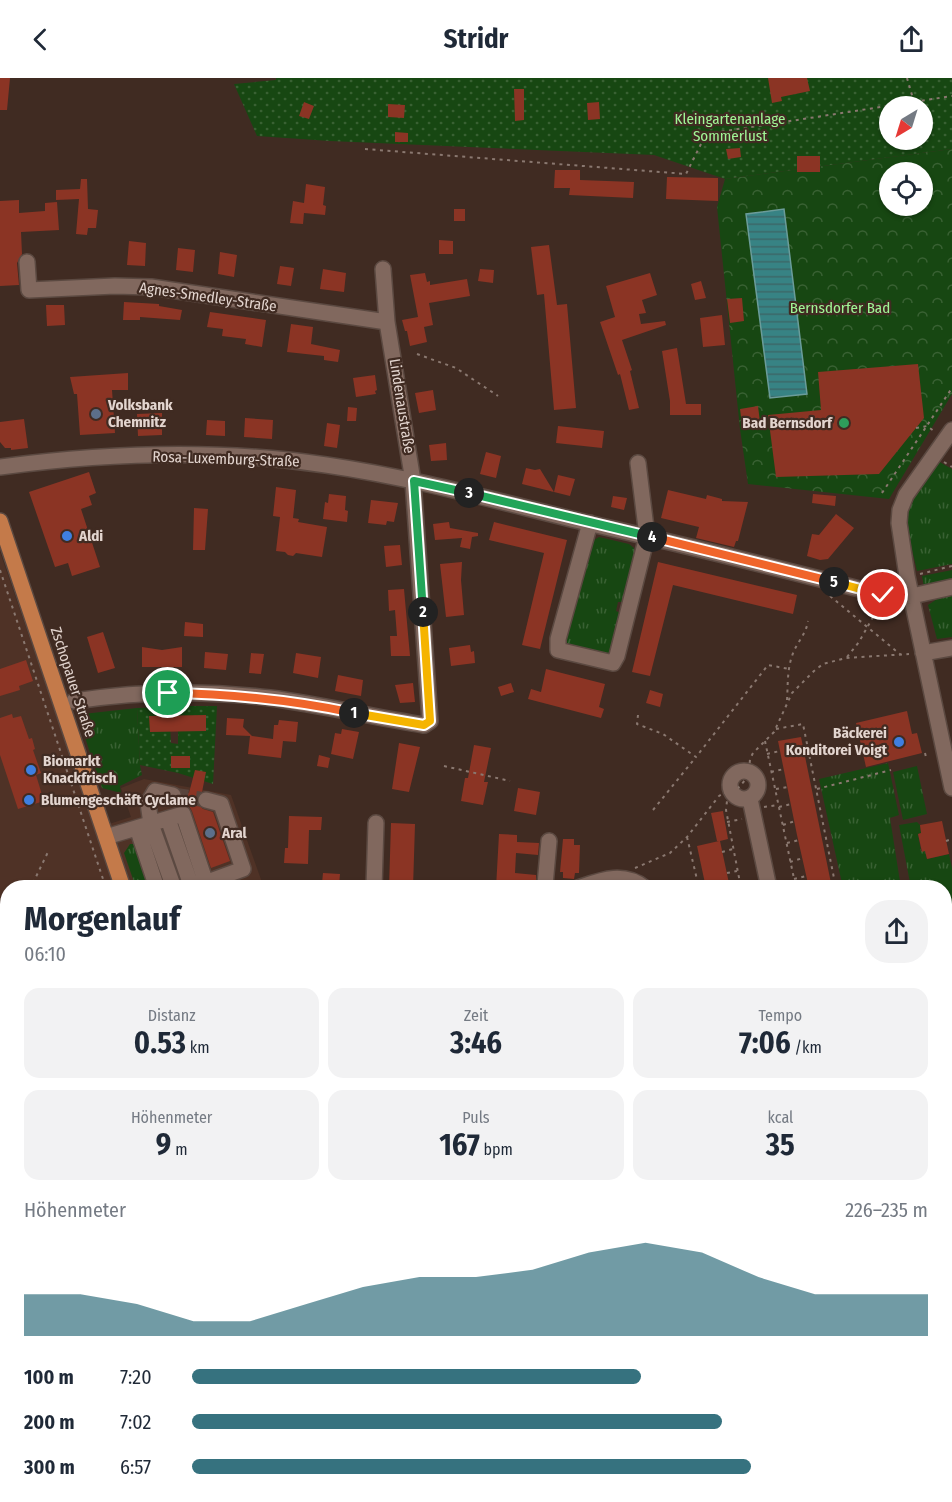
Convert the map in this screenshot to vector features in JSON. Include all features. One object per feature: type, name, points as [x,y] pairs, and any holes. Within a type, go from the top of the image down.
[{"type":"main road","name":"Zschopauer Straße","points":[[0,521],[120,880]]},
{"type":"street","name":"Agnes-Smedley-Straße","points":[[27,262],[29,290],[115,286],[151,287],[387,322]]},
{"type":"street","name":"Lindenaustraße","points":[[74,701],[140,693],[213,693],[270,698],[424,725],[428,723],[430,719],[414,481],[387,322],[382,269]]},
{"type":"street","points":[[949,435],[906,495],[900,510],[900,538],[952,788]]},
{"type":"street","name":"Rosa-Luxemburg-Straße","points":[[0,467],[91,457],[223,456],[325,465],[510,502],[883,595],[912,596],[952,587]]},
{"type":"street","points":[[590,523],[558,639],[558,650],[613,663],[617,656],[647,536],[638,463]]},
{"type":"street","points":[[923,653],[952,648]]},
{"type":"street","points":[[743,771],[749,772],[756,776],[759,786],[750,799],[740,799],[733,794],[730,784],[734,775],[743,771]]},
{"type":"street","points":[[156,880],[144,826],[148,803],[155,791],[173,795]]},
{"type":"street","points":[[750,799],[767,880]]},
{"type":"street","points":[[206,800],[221,804],[243,869],[213,880]]},
{"type":"street","points":[[106,837],[183,814],[195,880]]},
{"type":"street","points":[[374,880],[376,823]]},
{"type":"street","points":[[144,826],[170,880]]},
{"type":"street","points":[[545,880],[549,841]]},
{"type":"street","points":[[601,880],[619,877],[627,879]]},
{"type":"path","points":[[907,78],[912,96]]},
{"type":"path","points":[[933,99],[952,96]]},
{"type":"path","points":[[365,149],[686,174],[706,134],[879,107]]},
{"type":"path","points":[[417,354],[456,368],[498,396]]},
{"type":"path","points":[[882,492],[952,387]]},
{"type":"path","points":[[916,428],[927,426],[949,435]]},
{"type":"path","points":[[907,576],[952,566]]},
{"type":"path","points":[[0,570],[103,880]]},
{"type":"path","points":[[826,594],[902,655]]},
{"type":"path","points":[[846,658],[868,627],[883,595]]},
{"type":"path","points":[[786,703],[792,654],[803,638],[808,621]]},
{"type":"path","points":[[739,880],[727,822],[727,801],[744,783],[749,772],[750,759],[776,729],[792,693],[823,664],[846,658],[923,653]]},
{"type":"path","points":[[653,810],[768,665],[789,669]]},
{"type":"path","points":[[638,715],[637,724],[663,734],[696,757]]},
{"type":"path","points":[[776,729],[803,724],[834,880]]},
{"type":"path","points":[[765,741],[794,879],[806,876]]},
{"type":"path","points":[[767,754],[780,751]]},
{"type":"path","points":[[925,753],[926,757]]},
{"type":"path","points":[[444,766],[510,781]]},
{"type":"path","points":[[771,772],[784,769]]},
{"type":"path","points":[[817,789],[891,770]]},
{"type":"path","points":[[775,789],[788,787]]},
{"type":"path","points":[[627,879],[636,867],[670,852],[687,837],[719,796],[724,792],[733,794]]},
{"type":"path","points":[[765,807],[791,804]]},
{"type":"path","points":[[727,822],[736,820]]},
{"type":"path","points":[[782,825],[795,821]]},
{"type":"path","points":[[687,837],[697,880]]},
{"type":"path","points":[[946,841],[952,839]]},
{"type":"path","points":[[786,843],[799,840]]},
{"type":"path","points":[[722,852],[733,849]]},
{"type":"path","points":[[34,880],[48,852]]},
{"type":"path","points":[[790,862],[802,858]]},
{"type":"path","points":[[727,873],[737,871]]},
{"type":"shaded area","points":[[0,552],[113,880],[0,880]]},
{"type":"shaded area","points":[[144,779],[231,795],[261,880],[128,880],[109,824],[131,817],[121,788]]},
{"type":"green space","name":"Kleingartenanlage Sommerlust","points":[[276,78],[952,78],[952,149],[725,179],[654,155],[257,136],[234,84],[276,80]]},
{"type":"green space","name":"Bernsdorfer Bad","points":[[952,149],[952,394],[889,499],[748,484],[740,429],[717,207],[725,179]]},
{"type":"green space","points":[[936,460],[952,469],[952,564],[917,571],[909,533],[909,505],[917,486]]},
{"type":"green space","points":[[599,537],[629,544],[634,548],[636,556],[624,602],[618,602],[616,611],[621,613],[609,655],[564,645],[590,545]]},
{"type":"green space","points":[[952,570],[952,582],[924,587],[922,576]]},
{"type":"green space","points":[[952,595],[952,637],[937,639],[928,605],[937,599]]},
{"type":"green space","points":[[178,706],[217,706],[213,784],[178,773],[140,765],[137,708],[169,707],[171,743],[178,744]]},
{"type":"green space","points":[[137,708],[140,765],[94,765],[79,719],[83,714]]},
{"type":"green space","points":[[888,763],[899,815],[890,818],[900,880],[841,880],[819,779]]},
{"type":"green space","points":[[94,765],[140,765],[142,775],[120,786],[121,793],[102,788]]},
{"type":"green space","points":[[917,766],[927,814],[903,820],[893,772]]},
{"type":"green space","points":[[917,822],[920,825],[921,833],[918,834],[921,851],[925,851],[927,859],[949,854],[952,880],[909,880],[899,825]]},
{"type":"green space","points":[[130,844],[135,844],[148,880],[133,880],[124,853]]},
{"type":"water","points":[[784,209],[807,394],[770,398],[746,214]]},
{"type":"building","points":[[0,78],[10,78],[7,110],[0,110]]},
{"type":"building","points":[[768,78],[807,78],[810,91],[781,97],[782,101],[772,103]]},
{"type":"building","points":[[514,89],[524,89],[524,120],[515,121]]},
{"type":"building","points":[[304,102],[314,106],[309,119],[299,116]]},
{"type":"building","points":[[599,102],[600,119],[588,120],[587,103]]},
{"type":"building","points":[[388,104],[405,105],[404,118],[388,117]]},
{"type":"building","points":[[395,132],[408,133],[408,142],[395,142]]},
{"type":"building","points":[[740,148],[741,157],[728,159],[726,149]]},
{"type":"building","points":[[797,156],[820,156],[820,172],[797,172]]},
{"type":"building","points":[[555,170],[580,170],[580,180],[634,182],[633,198],[569,195],[570,188],[554,188]]},
{"type":"building","points":[[667,177],[718,178],[718,201],[666,199]]},
{"type":"building","points":[[81,179],[87,179],[88,209],[98,210],[96,228],[88,228],[87,235],[76,234],[79,199],[56,200],[56,190],[80,189]]},
{"type":"building","points":[[306,184],[325,187],[323,205],[326,206],[325,215],[304,213],[303,224],[290,223],[293,201],[304,203]]},
{"type":"building","points":[[19,200],[19,213],[45,211],[45,203],[57,202],[59,230],[21,232],[22,254],[17,263],[19,285],[0,286],[0,201]]},
{"type":"building","points":[[454,209],[465,209],[465,221],[454,221]]},
{"type":"building","points":[[439,240],[453,241],[453,254],[439,254]]},
{"type":"building","points":[[129,241],[146,243],[145,266],[127,265]]},
{"type":"building","points":[[549,245],[557,305],[567,304],[576,408],[554,410],[544,294],[537,295],[531,247]]},
{"type":"building","points":[[178,248],[195,250],[193,272],[176,270]]},
{"type":"building","points":[[220,252],[237,255],[234,277],[218,274]]},
{"type":"building","points":[[280,266],[294,268],[291,286],[277,284]]},
{"type":"building","points":[[323,269],[346,273],[344,292],[320,289]]},
{"type":"building","points":[[480,269],[494,270],[493,283],[478,281]]},
{"type":"building","points":[[425,273],[430,285],[467,279],[470,296],[429,303],[433,325],[424,327],[427,342],[410,346],[402,320],[418,317],[410,275]]},
{"type":"building","points":[[650,273],[657,295],[642,300],[646,313],[639,314],[641,324],[665,321],[666,325],[622,340],[632,370],[630,371],[639,408],[629,410],[620,374],[618,375],[600,322],[615,317],[606,286]]},
{"type":"building","points":[[701,281],[706,298],[695,300],[691,284]]},
{"type":"building","points":[[742,298],[744,321],[730,323],[727,299]]},
{"type":"building","points":[[124,302],[159,304],[159,306],[182,310],[180,320],[140,317],[140,320],[123,320]]},
{"type":"building","points":[[46,305],[64,305],[65,325],[47,326]]},
{"type":"building","points":[[210,312],[266,320],[262,347],[245,344],[246,339],[222,336],[223,329],[207,327]]},
{"type":"building","points":[[722,315],[725,345],[703,347],[700,318]]},
{"type":"building","points":[[291,324],[313,327],[311,344],[340,350],[338,362],[324,360],[324,356],[287,352]]},
{"type":"building","points":[[677,348],[686,404],[701,404],[701,415],[670,415],[662,351]]},
{"type":"building","name":"Bad Bernsdorf","points":[[918,364],[924,418],[879,474],[776,477],[768,415],[821,410],[818,372]]},
{"type":"building","name":"Volksbank Chemnitz","points":[[128,373],[128,390],[112,390],[115,433],[80,435],[77,394],[74,394],[70,377]]},
{"type":"building","points":[[375,375],[376,394],[356,397],[353,378]]},
{"type":"building","points":[[433,390],[436,410],[419,413],[415,393]]},
{"type":"building","points":[[758,406],[760,422],[742,425],[740,409]]},
{"type":"building","points":[[348,407],[357,408],[356,421],[347,421]]},
{"type":"building","points":[[162,413],[162,435],[138,436],[137,414]]},
{"type":"building","points":[[245,418],[273,420],[272,439],[244,437]]},
{"type":"building","points":[[24,419],[28,448],[11,450],[11,448],[5,448],[0,442],[0,422]]},
{"type":"building","points":[[207,420],[225,421],[225,436],[206,435]]},
{"type":"building","points":[[327,423],[340,425],[337,448],[324,446]]},
{"type":"building","points":[[558,426],[604,431],[602,448],[556,443]]},
{"type":"building","points":[[446,443],[447,460],[431,461],[429,445]]},
{"type":"building","points":[[486,452],[501,456],[496,478],[480,474]]},
{"type":"building","points":[[526,468],[540,469],[554,492],[522,484]]},
{"type":"building","name":"Aldi","points":[[89,472],[96,493],[89,496],[92,505],[81,509],[100,567],[72,576],[68,563],[55,567],[29,492]]},
{"type":"building","points":[[558,475],[575,479],[570,496],[554,492]]},
{"type":"building","points":[[276,487],[296,490],[293,518],[299,519],[298,522],[327,527],[322,557],[296,553],[293,556],[276,551],[280,517],[273,516]]},
{"type":"building","points":[[668,490],[706,499],[707,495],[722,499],[722,501],[748,502],[738,541],[734,547],[696,538],[699,527],[661,518]]},
{"type":"building","points":[[329,494],[346,496],[347,522],[323,519],[325,502],[328,503]]},
{"type":"building","points":[[813,494],[836,496],[835,506],[812,503]]},
{"type":"building","points":[[613,496],[627,498],[624,510],[611,507]]},
{"type":"building","points":[[371,500],[398,503],[394,522],[387,521],[386,525],[368,523]]},
{"type":"building","points":[[194,508],[208,509],[205,550],[193,550]]},
{"type":"building","points":[[836,514],[854,528],[828,559],[820,560],[807,556],[812,534],[819,535]]},
{"type":"building","points":[[449,522],[450,528],[478,533],[478,536],[472,537],[470,549],[460,547],[462,538],[435,540],[433,524]]},
{"type":"building","points":[[494,522],[567,540],[540,649],[522,645],[544,553],[489,540]]},
{"type":"building","points":[[400,545],[402,565],[386,567],[384,546]]},
{"type":"building","points":[[462,562],[464,615],[446,617],[440,564]]},
{"type":"building","points":[[658,562],[797,595],[793,614],[673,585],[650,676],[632,672]]},
{"type":"building","points":[[404,589],[410,656],[391,656],[390,636],[397,636],[395,610],[389,611],[388,590]]},
{"type":"building","points":[[185,622],[203,624],[203,637],[184,636]]},
{"type":"building","points":[[103,632],[115,668],[98,673],[87,637]]},
{"type":"building","points":[[470,645],[471,652],[474,651],[475,663],[451,666],[449,648]]},
{"type":"building","points":[[142,647],[162,650],[182,647],[182,667],[142,667]]},
{"type":"building","points":[[205,652],[228,654],[226,670],[204,668]]},
{"type":"building","points":[[251,653],[264,654],[261,674],[249,673]]},
{"type":"building","points":[[296,653],[321,657],[318,678],[293,673]]},
{"type":"building","points":[[26,660],[33,681],[19,686],[20,690],[0,696],[0,669]]},
{"type":"building","points":[[546,669],[605,684],[599,707],[604,709],[601,718],[528,699],[531,689],[541,692]]},
{"type":"building","points":[[338,675],[363,680],[361,696],[335,691]]},
{"type":"building","points":[[413,683],[415,702],[400,703],[395,685]]},
{"type":"building","points":[[511,683],[514,692],[501,696],[498,687]]},
{"type":"building","points":[[650,690],[663,694],[660,707],[646,703]]},
{"type":"building","name":"Bäckerei Konditorei Voigt","points":[[907,711],[912,734],[917,733],[922,753],[866,767],[856,723]]},
{"type":"building","points":[[12,714],[13,718],[21,716],[29,739],[32,738],[35,749],[33,750],[41,773],[36,775],[43,798],[40,799],[41,802],[18,809],[0,755],[0,718]]},
{"type":"building","points":[[206,715],[206,731],[150,732],[149,716]]},
{"type":"building","points":[[227,718],[244,719],[243,727],[252,736],[273,739],[274,725],[278,725],[279,720],[298,722],[296,742],[283,741],[281,758],[248,754],[250,736],[226,735]]},
{"type":"building","points":[[342,729],[359,732],[353,759],[331,754],[335,733],[341,734]]},
{"type":"building","points":[[801,737],[830,880],[807,880],[778,741]]},
{"type":"building","points":[[399,743],[420,747],[409,792],[392,789]]},
{"type":"building","points":[[474,745],[491,748],[484,782],[488,782],[483,805],[461,801]]},
{"type":"building","points":[[319,755],[330,758],[328,768],[317,766]]},
{"type":"building","points":[[171,756],[190,756],[190,768],[171,768]]},
{"type":"building","name":"Aral","points":[[195,770],[206,772],[197,803],[203,809],[213,812],[230,861],[211,868],[192,811],[187,802],[181,801],[182,791],[189,793]]},
{"type":"building","points":[[518,788],[540,792],[536,815],[514,811]]},
{"type":"building","points":[[723,811],[728,839],[720,841],[728,880],[704,880],[697,846],[719,841],[717,841],[711,813]]},
{"type":"building","points":[[289,816],[322,817],[321,830],[309,830],[308,864],[284,863],[285,848],[288,848]]},
{"type":"building","points":[[942,821],[949,854],[927,859],[925,851],[922,852],[918,834],[921,833],[920,825]]},
{"type":"building","points":[[391,823],[415,824],[413,880],[389,880]]},
{"type":"building","points":[[499,834],[517,835],[517,842],[539,843],[538,855],[516,853],[515,873],[536,875],[536,880],[496,880]]},
{"type":"building","points":[[563,839],[574,839],[574,845],[580,845],[579,873],[575,873],[574,879],[563,878],[563,872],[560,872]]},
{"type":"building","points":[[323,873],[340,874],[339,880],[322,880]]},
{"type":"tunnel","points":[[173,795],[206,800]]},
{"type":"place","name":"Volksbank Chemnitz","points":[[96,414]]},
{"type":"place","name":"Bad Bernsdorf","points":[[844,423]]},
{"type":"place","name":"Aldi","points":[[67,536]]},
{"type":"place","name":"Bäckerei Konditorei Voigt","points":[[899,742]]},
{"type":"place","name":"Biomarkt Knackfrisch","points":[[31,770]]},
{"type":"place","name":"Blumengeschäft Cyclame","points":[[29,800]]},
{"type":"place","name":"Aral","points":[[210,833]]},
{"type":"route","points":[[168,693],[213,693],[270,698],[424,725],[428,723],[430,719],[414,481],[510,502],[883,595]]}]
